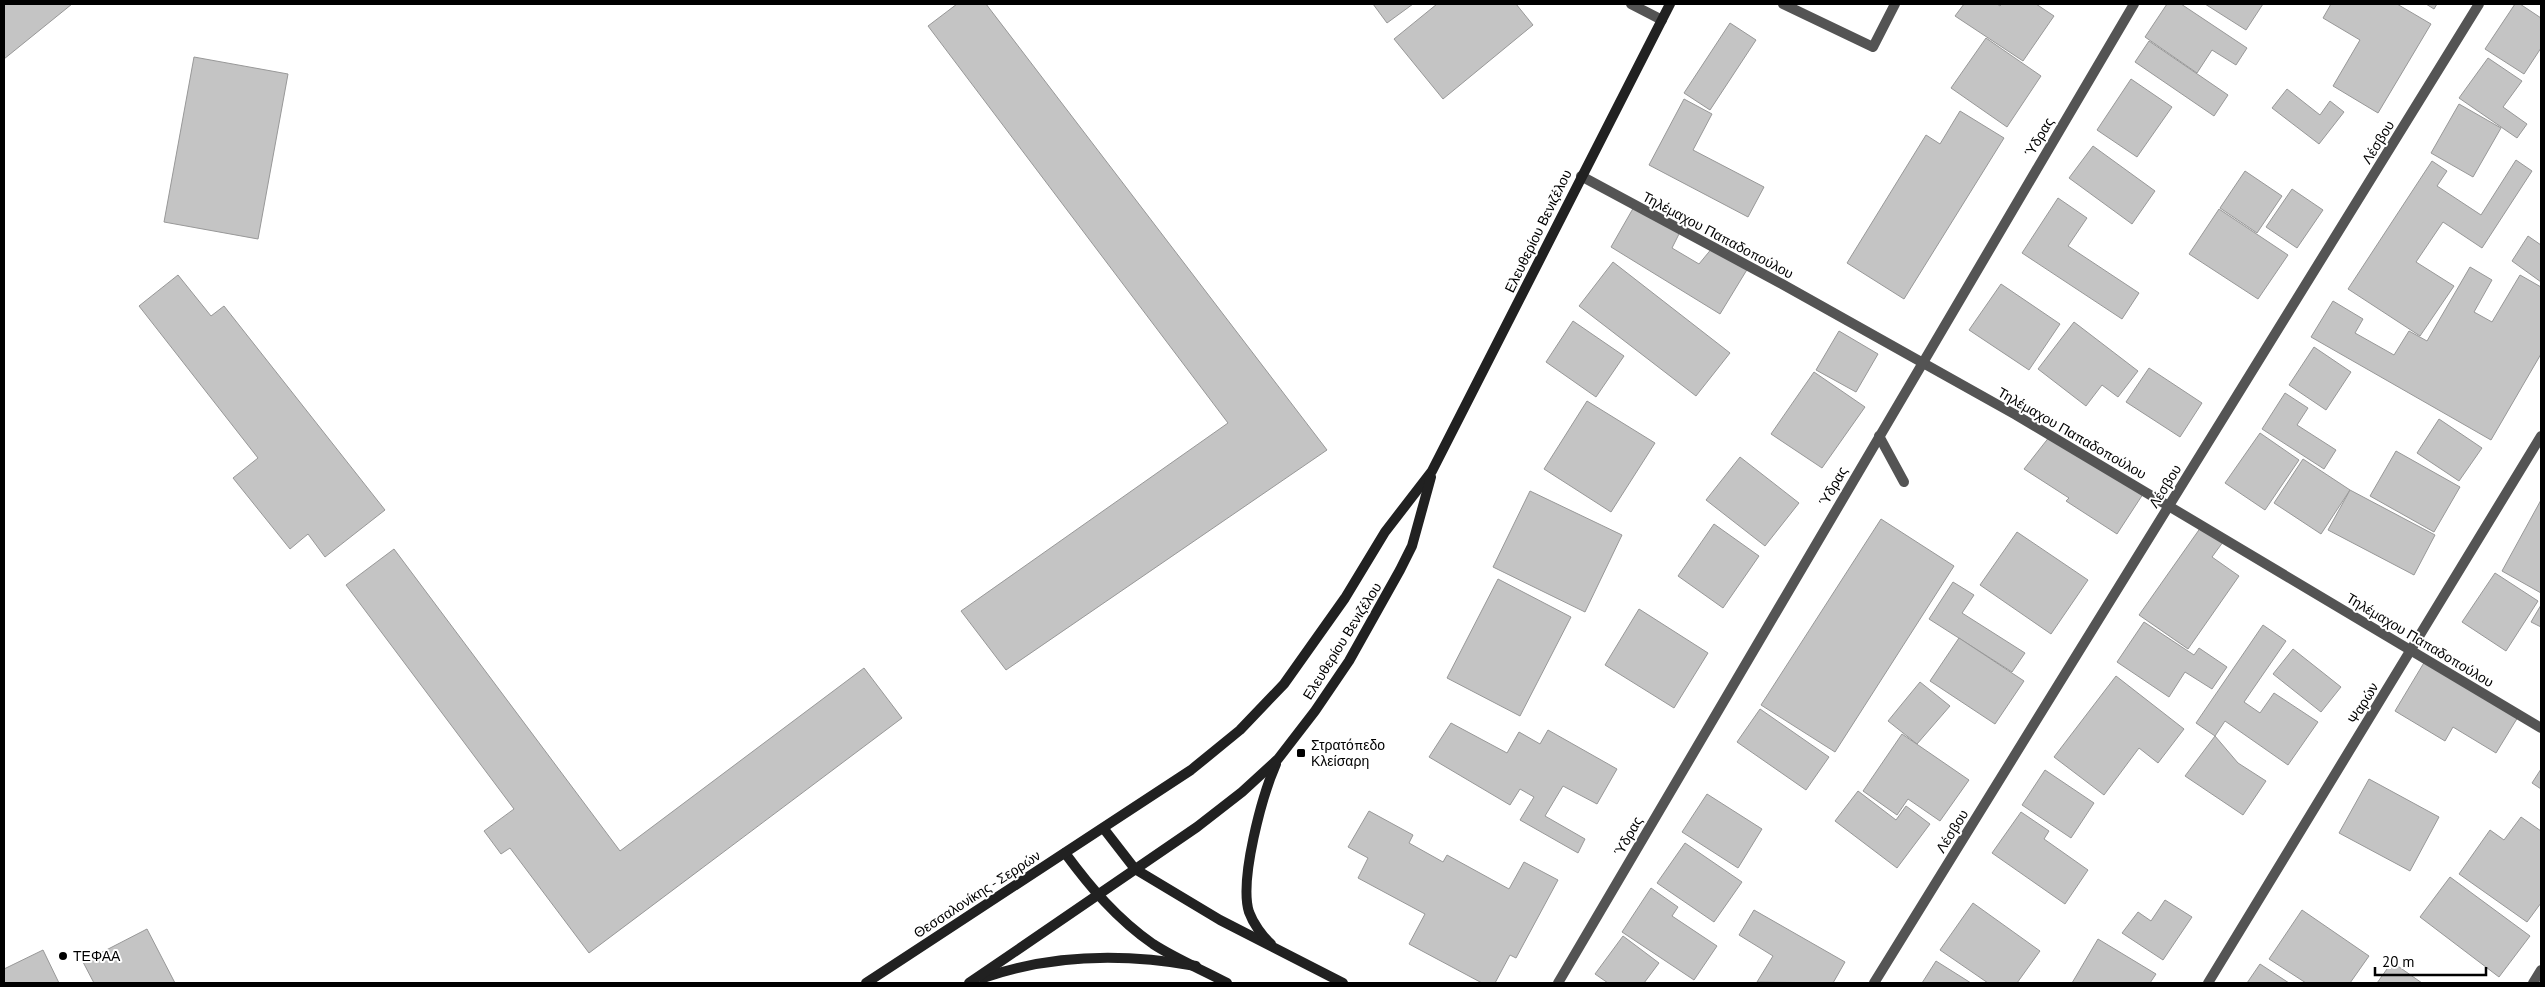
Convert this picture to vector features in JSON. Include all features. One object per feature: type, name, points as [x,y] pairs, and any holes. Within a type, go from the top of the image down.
[{"type":"main road","name":"Ελευθερίου Βενιζέλου","points":[[1104,828],[1191,770],[1262,709],[1309,651],[1385,532],[1432,471],[1670,4]]},
{"type":"main road","name":"Ελευθερίου Βενιζέλου","points":[[1135,869],[1242,792],[1278,759],[1319,705],[1350,661],[1412,546],[1432,471]]},
{"type":"main road","points":[[1278,759],[1264,794],[1256,824],[1247,901],[1254,922],[1268,942],[1279,951]]},
{"type":"main road","points":[[1104,828],[1135,869],[1220,920],[1343,983]]},
{"type":"main road","name":"Θεσσαλονίκης - Σερρών","points":[[866,983],[1104,828]]},
{"type":"main road","points":[[1065,853],[1097,895],[1146,939],[1227,983]]},
{"type":"main road","points":[[970,983],[1135,869]]},
{"type":"main road","points":[[970,983],[1021,967],[1069,959],[1137,958],[1196,966]]},
{"type":"street","points":[[1632,4],[1662,20]]},
{"type":"street","points":[[1783,4],[1874,47],[1895,4]]},
{"type":"street","name":"Ύδρας","points":[[1558,983],[2134,4]]},
{"type":"street","name":"Λέσβου","points":[[1874,983],[2479,4]]},
{"type":"street","name":"Τηλέμαχου Παπαδοπούλου","points":[[1581,176],[1922,362],[2541,728]]},
{"type":"street","points":[[1879,436],[1904,482]]},
{"type":"street","name":"Ψαρών","points":[[2208,983],[2541,436]]},
{"type":"street","points":[[2533,983],[2541,970]]},
{"type":"building","points":[[4,4],[72,4],[4,59]]},
{"type":"building","points":[[957,4],[986,4],[1327,450],[1006,670],[961,611],[1228,423],[928,26]]},
{"type":"building","points":[[1373,4],[1413,4],[1387,23]]},
{"type":"building","points":[[1437,4],[1516,4],[1533,25],[1443,99],[1394,39]]},
{"type":"building","points":[[1964,4],[1997,4],[2000,6],[2002,4],[2036,4],[2054,16],[2023,61],[1955,16]]},
{"type":"building","points":[[2167,4],[2181,4],[2247,48],[2236,65],[2212,50],[2197,73],[2145,37]]},
{"type":"building","points":[[2205,4],[2263,4],[2246,30]]},
{"type":"building","points":[[2331,4],[2397,4],[2431,24],[2378,113],[2333,86],[2360,40],[2323,18]]},
{"type":"building","points":[[2426,4],[2437,4],[2434,9]]},
{"type":"building","points":[[2515,4],[2520,4],[2541,18],[2541,48],[2524,74],[2485,49]]},
{"type":"building","points":[[1730,23],[1756,40],[1710,110],[1684,93]]},
{"type":"building","points":[[1986,38],[2041,76],[2007,127],[1951,88]]},
{"type":"building","points":[[2149,41],[2228,95],[2214,116],[2135,62]]},
{"type":"building","points":[[194,57],[288,74],[258,239],[164,222]]},
{"type":"building","points":[[2488,58],[2522,81],[2503,107],[2527,124],[2517,138],[2459,98]]},
{"type":"building","points":[[2131,79],[2172,107],[2137,157],[2097,130]]},
{"type":"building","points":[[2287,89],[2320,115],[2330,101],[2344,112],[2319,144],[2272,108]]},
{"type":"building","points":[[1684,99],[1712,114],[1693,150],[1764,187],[1748,217],[1649,165]]},
{"type":"building","points":[[2459,104],[2501,128],[2473,177],[2431,153]]},
{"type":"building","points":[[1960,111],[2004,138],[1904,299],[1847,263],[1926,135],[1940,144]]},
{"type":"building","points":[[2093,146],[2155,191],[2132,224],[2069,178]]},
{"type":"building","points":[[2516,160],[2532,171],[2482,248],[2443,222],[2416,262],[2454,286],[2420,336],[2348,289],[2432,161],[2447,171],[2437,186],[2481,215]]},
{"type":"building","points":[[2245,171],[2282,196],[2257,233],[2220,208]]},
{"type":"building","points":[[2292,189],[2323,210],[2297,248],[2266,227]]},
{"type":"building","points":[[2058,198],[2087,218],[2068,246],[2139,293],[2122,319],[2022,253]]},
{"type":"building","points":[[1635,205],[1681,230],[1672,248],[1699,264],[1713,247],[1748,268],[1720,314],[1611,247]]},
{"type":"building","points":[[2219,209],[2288,255],[2258,299],[2189,254]]},
{"type":"building","points":[[2528,236],[2541,245],[2541,282],[2512,261]]},
{"type":"building","points":[[1613,262],[1730,353],[1696,396],[1579,306]]},
{"type":"building","points":[[2470,267],[2492,280],[2474,312],[2492,322],[2520,275],[2541,287],[2541,354],[2491,440],[2311,337],[2333,301],[2363,319],[2355,333],[2394,355],[2409,331],[2427,341]]},
{"type":"building","points":[[178,275],[211,316],[224,306],[385,510],[325,557],[308,534],[290,549],[233,478],[258,458],[139,306]]},
{"type":"building","points":[[2001,284],[2060,324],[2029,370],[1969,330]]},
{"type":"building","points":[[1573,321],[1624,356],[1596,397],[1546,362]]},
{"type":"building","points":[[2074,322],[2138,371],[2118,397],[2102,385],[2086,406],[2038,369]]},
{"type":"building","points":[[1839,331],[1878,354],[1856,392],[1816,370]]},
{"type":"building","points":[[2314,347],[2351,372],[2326,410],[2289,385]]},
{"type":"building","points":[[2149,368],[2202,403],[2180,437],[2126,402]]},
{"type":"building","points":[[1814,372],[1865,407],[1822,468],[1771,434]]},
{"type":"building","points":[[2285,393],[2308,408],[2297,425],[2336,450],[2324,469],[2262,429]]},
{"type":"building","points":[[1587,401],[1655,443],[1611,512],[1544,469]]},
{"type":"building","points":[[2439,419],[2482,448],[2459,481],[2417,453]]},
{"type":"building","points":[[2260,433],[2299,460],[2265,510],[2225,483]]},
{"type":"building","points":[[2050,436],[2145,491],[2117,534],[2066,501],[2069,498],[2024,469]]},
{"type":"building","points":[[2396,451],[2460,487],[2434,532],[2370,496]]},
{"type":"building","points":[[1740,457],[1799,503],[1765,546],[1706,500]]},
{"type":"building","points":[[2303,459],[2350,490],[2321,534],[2274,503]]},
{"type":"building","points":[[2350,490],[2435,535],[2414,575],[2328,530]]},
{"type":"building","points":[[1530,491],[1622,535],[1585,612],[1493,567]]},
{"type":"building","points":[[2541,500],[2541,593],[2502,571]]},
{"type":"building","points":[[1881,519],[1954,566],[1835,752],[1761,705]]},
{"type":"building","points":[[1714,524],[1759,556],[1723,608],[1678,576]]},
{"type":"building","points":[[2201,527],[2223,542],[2212,557],[2239,576],[2188,649],[2139,615]]},
{"type":"building","points":[[2017,532],[2088,580],[2051,634],[1980,585]]},
{"type":"building","points":[[394,549],[620,851],[864,668],[902,718],[589,953],[510,848],[501,854],[484,831],[514,809],[346,585]]},
{"type":"building","points":[[2495,573],[2538,601],[2506,651],[2462,622]]},
{"type":"building","points":[[1498,579],[1571,617],[1520,716],[1447,678]]},
{"type":"building","points":[[1953,582],[1974,595],[1962,613],[2025,653],[2012,672],[1929,619]]},
{"type":"building","points":[[2541,605],[2541,627],[2531,622]]},
{"type":"building","points":[[1639,609],[1708,653],[1674,708],[1605,665]]},
{"type":"building","points":[[2144,622],[2194,655],[2199,648],[2227,667],[2212,689],[2185,672],[2169,697],[2117,662]]},
{"type":"building","points":[[2263,625],[2286,641],[2244,702],[2260,713],[2274,693],[2318,722],[2288,765],[2225,721],[2215,736],[2196,723]]},
{"type":"building","points":[[1959,638],[2024,681],[1995,724],[1930,681]]},
{"type":"building","points":[[2293,649],[2341,687],[2321,712],[2273,674]]},
{"type":"building","points":[[2425,661],[2518,717],[2496,753],[2453,727],[2445,741],[2395,711]]},
{"type":"building","points":[[2116,676],[2184,729],[2158,763],[2139,748],[2104,795],[2054,757]]},
{"type":"building","points":[[1920,682],[1950,706],[1917,744],[1888,721]]},
{"type":"building","points":[[1760,709],[1829,757],[1806,790],[1737,742]]},
{"type":"building","points":[[1451,723],[1507,753],[1519,732],[1540,744],[1548,730],[1617,769],[1597,804],[1563,786],[1545,816],[1585,839],[1578,853],[1520,820],[1534,797],[1520,789],[1510,805],[1429,757]]},
{"type":"building","points":[[1902,734],[1969,780],[1940,821],[1908,799],[1897,815],[1863,791]]},
{"type":"building","points":[[2215,736],[2238,763],[2266,781],[2243,815],[2185,776]]},
{"type":"building","points":[[2541,769],[2541,789],[2532,783]]},
{"type":"building","points":[[2045,770],[2094,803],[2071,838],[2022,805]]},
{"type":"building","points":[[2369,779],[2439,817],[2410,871],[2339,833]]},
{"type":"building","points":[[1858,791],[1896,820],[1906,806],[1930,824],[1897,868],[1835,821]]},
{"type":"building","points":[[1707,794],[1762,829],[1738,868],[1682,832]]},
{"type":"building","points":[[1369,811],[1413,835],[1409,843],[1443,862],[1447,855],[1509,889],[1524,862],[1558,880],[1516,958],[1510,955],[1495,983],[1482,983],[1409,944],[1425,914],[1358,878],[1368,858],[1348,847]]},
{"type":"building","points":[[2021,812],[2049,831],[2044,839],[2088,870],[2065,904],[1992,853]]},
{"type":"building","points":[[2521,817],[2541,831],[2541,903],[2527,922],[2459,874],[2490,830],[2504,840]]},
{"type":"building","points":[[1685,843],[1742,882],[1714,922],[1657,883]]},
{"type":"building","points":[[2450,877],[2530,936],[2499,977],[2420,917]]},
{"type":"building","points":[[1651,888],[1678,907],[1672,916],[1717,946],[1694,980],[1622,932]]},
{"type":"building","points":[[2165,900],[2192,917],[2163,960],[2122,933],[2138,912],[2151,921]]},
{"type":"building","points":[[1973,903],[2040,951],[2017,983],[1988,983],[1940,950]]},
{"type":"building","points":[[1754,910],[1845,962],[1833,983],[1757,982],[1773,956],[1739,935]]},
{"type":"building","points":[[2302,910],[2369,956],[2350,983],[2306,983],[2269,959]]},
{"type":"building","points":[[147,929],[175,983],[94,983],[83,962]]},
{"type":"building","points":[[1623,936],[1659,963],[1644,983],[1608,983],[1595,974]]},
{"type":"building","points":[[2098,939],[2156,974],[2150,983],[2072,983]]},
{"type":"building","points":[[43,950],[59,983],[4,983],[4,969]]},
{"type":"building","points":[[1936,961],[1971,983],[1922,983]]},
{"type":"building","points":[[2392,962],[2422,983],[2377,983]]},
{"type":"building","points":[[2260,964],[2289,983],[2247,983]]},
{"type":"place","name":"Στρατόπεδο Κλείσαρη","points":[[1301,753]]},
{"type":"place","name":"ΤΕΦΑΑ","points":[[63,956]]}]
